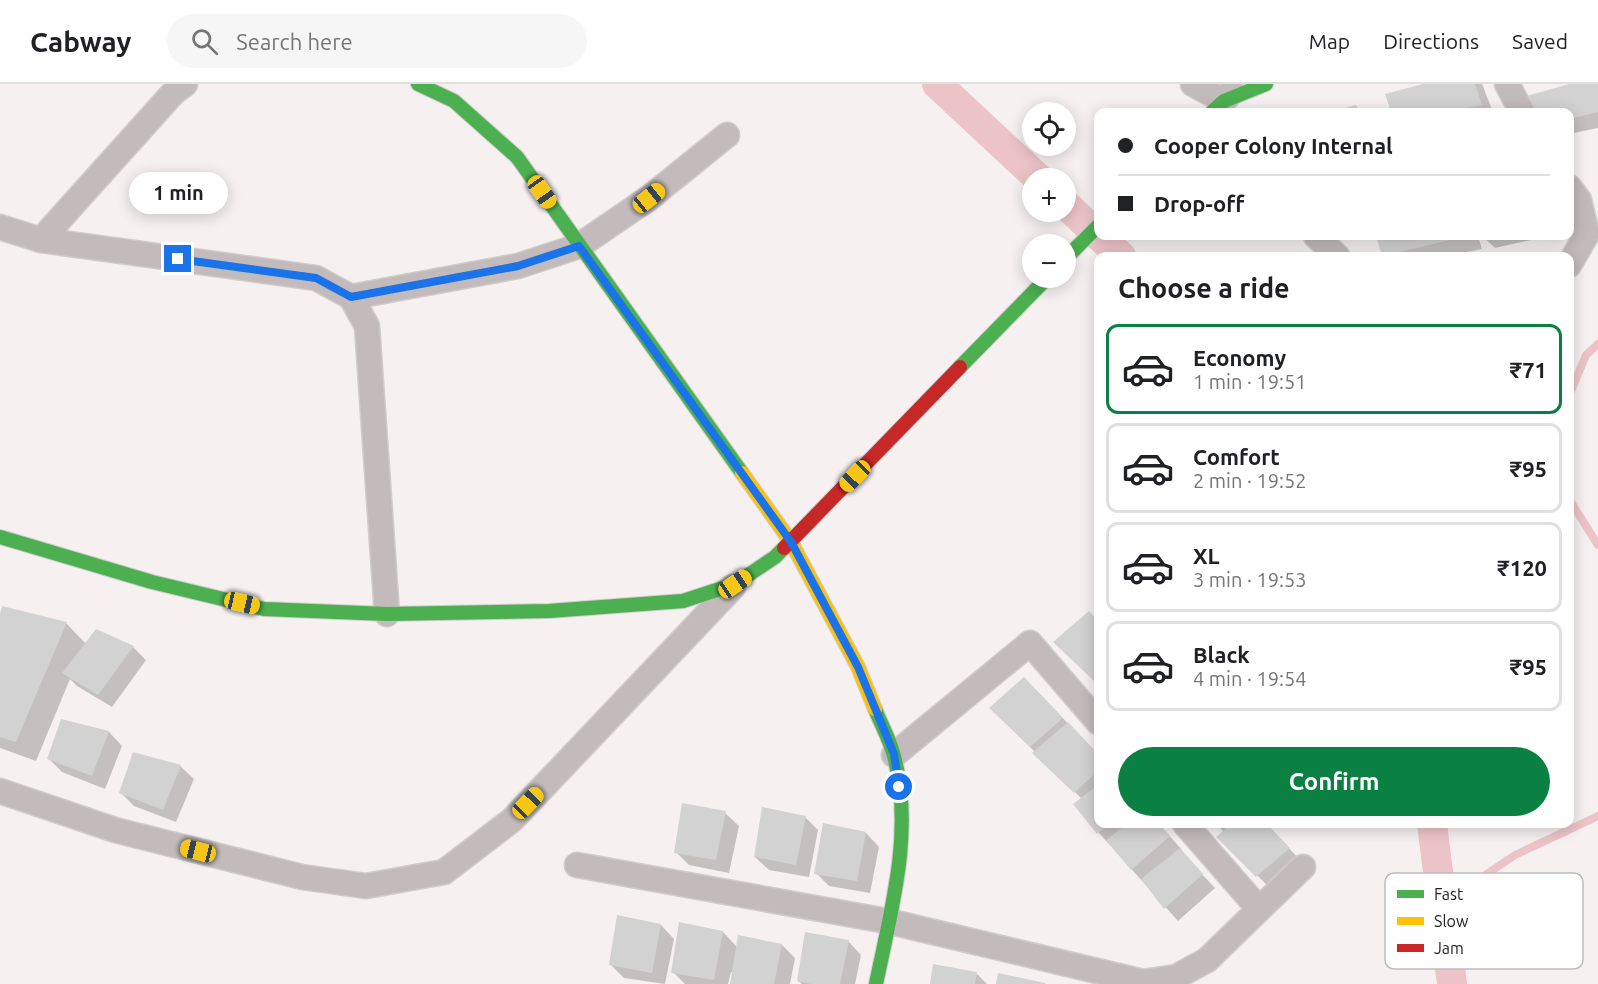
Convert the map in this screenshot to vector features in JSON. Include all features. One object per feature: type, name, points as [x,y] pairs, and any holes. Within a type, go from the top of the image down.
[{"type":"street","points":[[41,240],[174,92],[186,84]]},
{"type":"street","points":[[418,84],[454,101],[517,157],[791,542],[858,667],[894,754],[902,803],[900,862],[876,984]]},
{"type":"street","points":[[1193,84],[1224,99],[1266,84]]},
{"type":"street","points":[[1507,84],[1520,108]]},
{"type":"street","points":[[351,297],[518,266],[579,246],[649,198],[727,135]]},
{"type":"street","points":[[1574,194],[1579,200],[1587,234],[1574,256]]},
{"type":"street","points":[[0,227],[41,240],[316,278],[351,297],[367,326],[387,614]]},
{"type":"street","points":[[1076,248],[1094,230]]},
{"type":"street","points":[[1320,240],[1333,252]]},
{"type":"street","points":[[0,791],[115,830],[302,878],[366,886],[444,872],[512,820],[735,584],[775,557],[791,542],[1037,288]]},
{"type":"street","points":[[0,537],[152,582],[264,609],[387,614],[549,611],[683,601],[735,584]]},
{"type":"street","points":[[894,754],[1030,643],[1094,717]]},
{"type":"street","points":[[1188,828],[1259,909]]},
{"type":"street","points":[[577,865],[887,921],[1143,982],[1176,977],[1207,960],[1303,867]]},
{"type":"building","points":[[1423,84],[1475,84],[1482,105],[1467,108],[1390,108],[1385,94]]},
{"type":"building","points":[[1569,84],[1598,84],[1598,112],[1574,118],[1574,108],[1527,108],[1523,97]]},
{"type":"building","points":[[1377,240],[1450,240],[1399,252],[1381,252]]},
{"type":"building","points":[[2,606],[67,622],[16,742],[0,737],[0,614]]},
{"type":"building","points":[[1089,611],[1094,617],[1094,681],[1053,642]]},
{"type":"building","points":[[96,629],[134,646],[98,695],[62,673]]},
{"type":"building","points":[[1024,677],[1063,718],[1030,747],[989,708]]},
{"type":"building","points":[[61,719],[109,731],[92,776],[47,759]]},
{"type":"building","points":[[1068,722],[1094,750],[1094,775],[1074,793],[1032,753]]},
{"type":"building","points":[[133,752],[181,765],[163,810],[119,793]]},
{"type":"building","points":[[1094,788],[1094,828],[1104,828],[1097,834],[1073,804]]},
{"type":"building","points":[[682,803],[726,811],[716,860],[674,853]]},
{"type":"building","points":[[762,807],[806,816],[796,865],[754,857]]},
{"type":"building","points":[[823,823],[866,832],[857,881],[814,874]]},
{"type":"building","points":[[1122,828],[1163,828],[1170,836],[1131,870],[1106,840]]},
{"type":"building","points":[[1226,828],[1271,828],[1290,848],[1256,877],[1216,837]]},
{"type":"building","points":[[1180,848],[1203,874],[1164,909],[1141,879]]},
{"type":"building","points":[[617,915],[661,924],[652,973],[609,965]]},
{"type":"building","points":[[679,922],[723,931],[714,980],[671,973]]},
{"type":"building","points":[[805,932],[849,940],[840,984],[811,984],[797,981]]},
{"type":"building","points":[[738,935],[782,944],[774,984],[730,984]]},
{"type":"building","points":[[933,964],[977,972],[975,984],[930,984]]},
{"type":"building","points":[[998,973],[1045,983],[1045,984],[996,984]]},
{"type":"waterway","points":[[937,84],[1027,168]]},
{"type":"waterway","points":[[1076,214],[1094,231]]},
{"type":"waterway","points":[[1103,240],[1117,252]]},
{"type":"waterway","points":[[1574,384],[1586,355],[1598,344]]},
{"type":"waterway","points":[[1574,507],[1598,545]]},
{"type":"waterway","points":[[1574,827],[1598,816]]},
{"type":"waterway","points":[[1432,828],[1438,873]]},
{"type":"waterway","points":[[1488,873],[1515,855],[1572,828]]},
{"type":"waterway","points":[[1450,969],[1452,984]]},
{"type":"traffic: fast","points":[[418,84],[454,101],[517,157],[742,473]]},
{"type":"traffic: fast","points":[[1216,108],[1224,101],[1266,84]]},
{"type":"traffic: fast","points":[[1076,248],[1094,230]]},
{"type":"traffic: fast","points":[[960,367],[1037,288]]},
{"type":"traffic: fast","points":[[0,537],[152,582],[264,609],[387,614],[549,611],[683,601],[735,584],[775,557],[784,548]]},
{"type":"traffic: fast","points":[[875,709],[894,756],[900,785],[902,813],[894,899],[876,984]]},
{"type":"traffic: slow","points":[[742,473],[791,542],[858,667],[875,709]]},
{"type":"traffic: jam","points":[[784,548],[960,367]]},
{"type":"route","points":[[178,259],[316,278],[351,297],[518,266],[579,246],[791,542],[858,667],[894,754],[899,787]]}]
